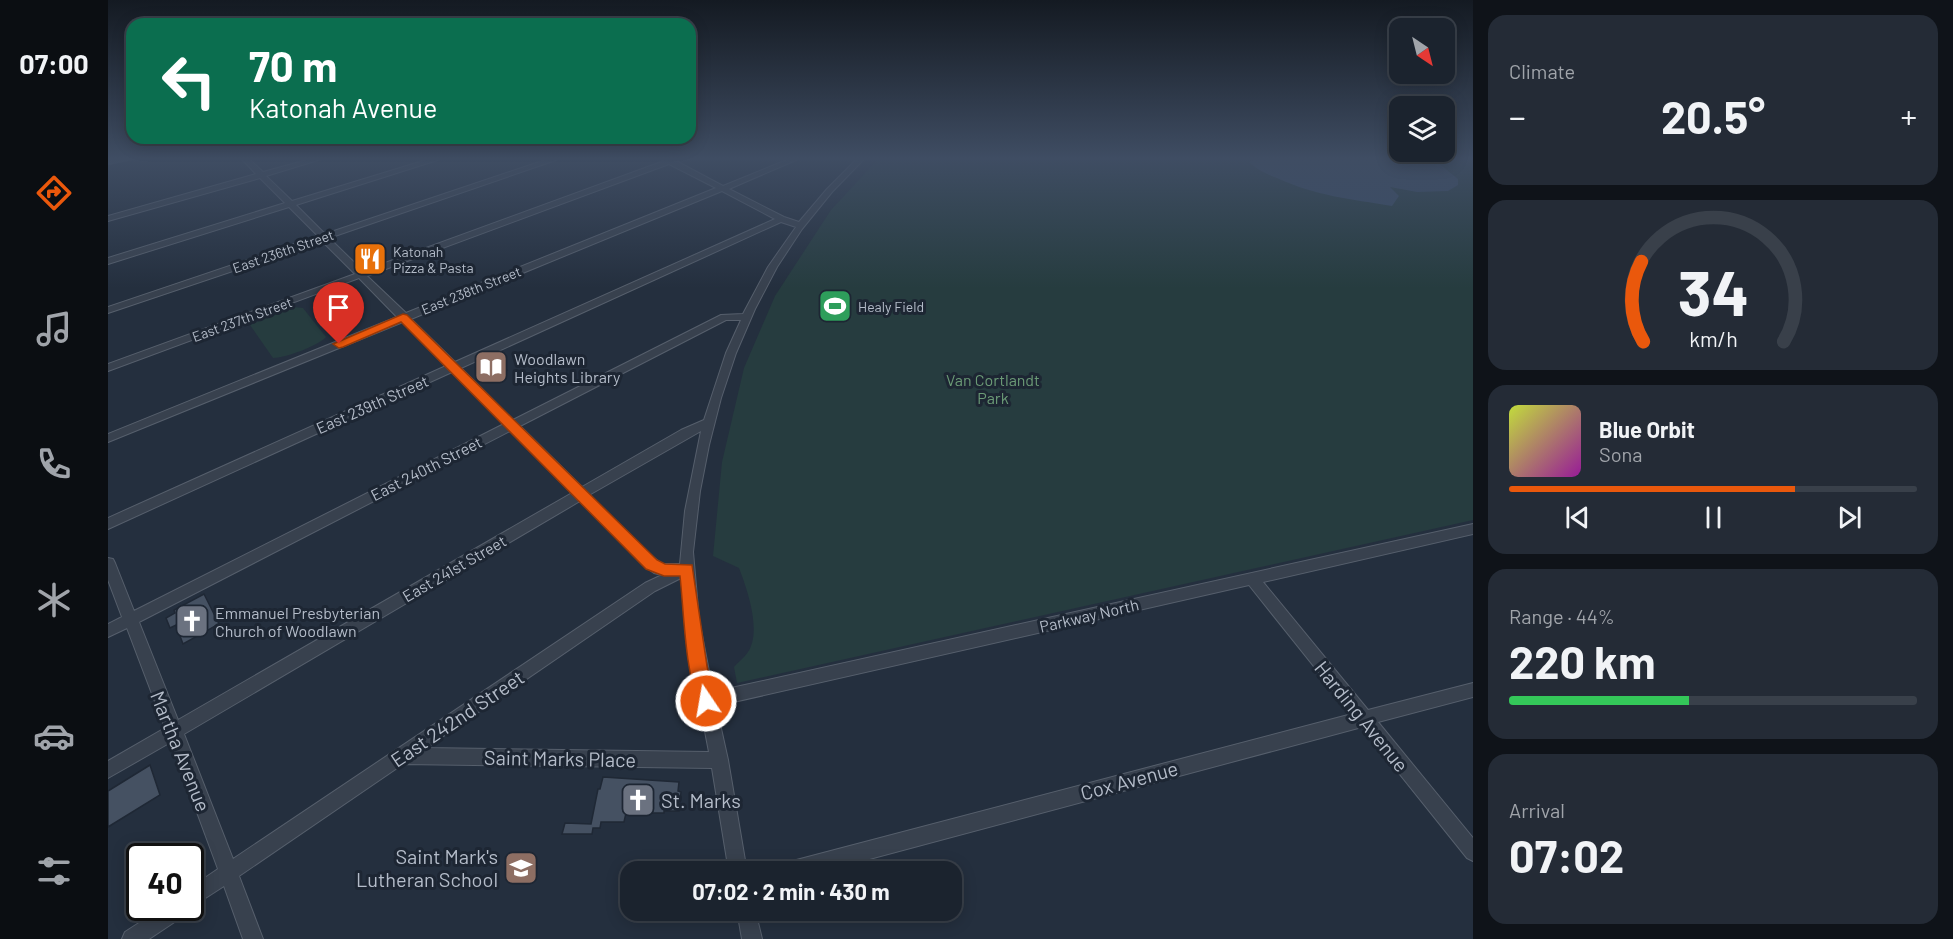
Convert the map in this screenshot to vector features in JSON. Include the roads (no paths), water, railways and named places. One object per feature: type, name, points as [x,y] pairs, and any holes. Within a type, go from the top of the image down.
[{"type":"street","points":[[108,219],[171,201]]},
{"type":"street","points":[[287,201],[655,567],[664,570],[687,570]]},
{"type":"street","points":[[108,261],[300,201]]},
{"type":"street","name":"East 236th Street","points":[[108,310],[432,201]]},
{"type":"street","name":"East 237th Street","points":[[108,368],[556,201]]},
{"type":"street","name":"East 238th Street","points":[[108,438],[691,201]]},
{"type":"street","points":[[746,201],[781,219],[802,226]]},
{"type":"street","points":[[736,861],[720,760],[698,666],[687,570],[694,494],[708,423],[729,357],[747,317],[779,260],[802,226],[824,201]]},
{"type":"street","name":"East 239th Street","points":[[108,524],[781,219]]},
{"type":"street","name":"East 240th Street","points":[[108,631],[724,317],[747,317]]},
{"type":"street","name":"East 241st Street","points":[[108,770],[689,431],[708,423]]},
{"type":"street","name":"Parkway North","points":[[706,701],[1473,529]]},
{"type":"street","name":"Martha Avenue","points":[[108,564],[253,939]]},
{"type":"street","name":"East 242nd Street","points":[[204,889],[656,583],[687,570]]},
{"type":"street","name":"Harding Avenue","points":[[1252,578],[1473,852]]},
{"type":"street","name":"Cox Avenue","points":[[826,861],[1473,690]]},
{"type":"street","name":"Saint Marks Place","points":[[401,756],[720,760]]},
{"type":"street","points":[[132,939],[159,921]]},
{"type":"street","points":[[748,921],[752,939]]},
{"type":"water","points":[[1361,201],[1396,201],[1392,206]]},
{"type":"place","name":"Katonah Pizza & Pasta","points":[[370,259]]},
{"type":"place","name":"Healy Field","points":[[835,306]]},
{"type":"place","name":"Woodlawn Heights Library","points":[[491,367]]},
{"type":"place","name":"Emmanuel Presbyterian Church of Woodlawn","points":[[192,621]]},
{"type":"place","name":"St. Marks","points":[[638,800]]},
{"type":"place","name":"Saint Mark's Lutheran School","points":[[521,868]]},
{"type":"park label","name":"Van Cortlandt Park","points":[[993,388]]}]
